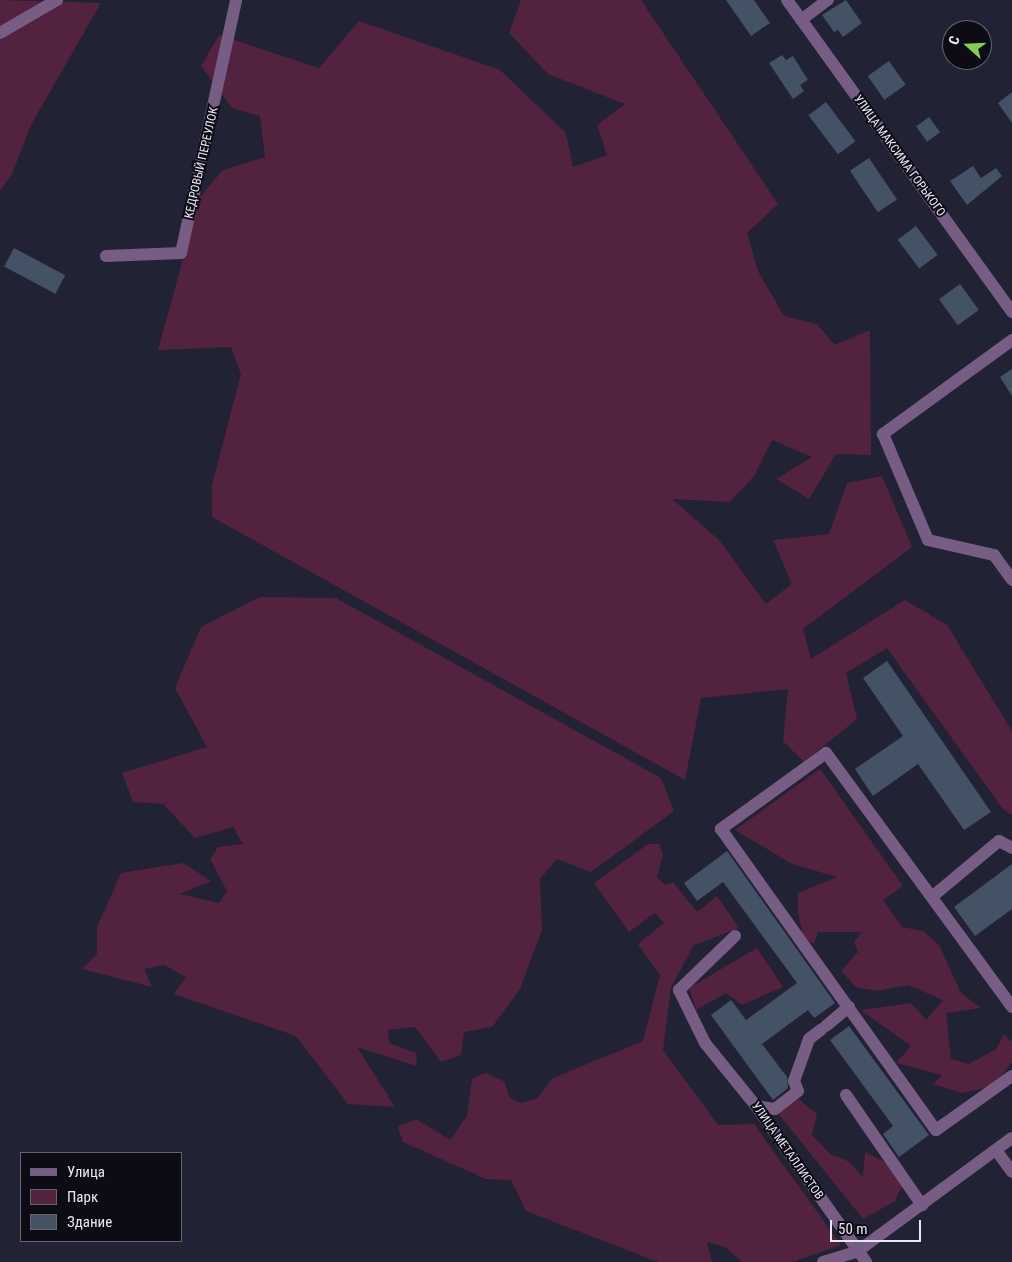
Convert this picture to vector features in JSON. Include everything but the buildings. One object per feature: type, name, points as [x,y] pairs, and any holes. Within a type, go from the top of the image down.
[{"type":"street","points":[[0,33],[57,0]]},
{"type":"street","name":"КЕДРОВЫЙ ПЕРЕУЛОК","points":[[106,256],[181,253],[236,0]]},
{"type":"street","name":"УЛИЦА МАКСИМА ГОРЬКОГО","points":[[787,0],[1012,312]]},
{"type":"street","points":[[801,20],[828,0]]},
{"type":"street","points":[[1012,340],[884,434],[928,540],[994,555],[1012,580]]},
{"type":"street","points":[[1012,1007],[933,896],[826,753],[721,829],[936,1130],[1012,1076]]},
{"type":"street","points":[[933,896],[999,841],[1012,848]]},
{"type":"street","name":"УЛИЦА МЕТАЛЛИСТОВ","points":[[735,936],[679,990],[706,1043],[756,1106],[862,1257]]},
{"type":"street","points":[[756,1106],[775,1109],[798,1091],[794,1081],[809,1039],[848,1008]]},
{"type":"street","points":[[846,1096],[922,1205]]},
{"type":"street","points":[[823,1262],[862,1257],[922,1205],[1012,1138]]},
{"type":"street","points":[[996,1150],[1012,1172]]},
{"type":"green space","points":[[0,0],[101,3],[31,125],[12,174],[0,191]]},
{"type":"green space","points":[[521,0],[641,0],[778,204],[747,233],[758,271],[784,316],[817,324],[835,345],[870,330],[871,455],[836,454],[809,499],[776,479],[812,457],[772,440],[754,476],[730,502],[672,499],[719,540],[766,604],[792,584],[773,540],[829,534],[847,483],[882,476],[912,547],[803,629],[811,659],[905,600],[947,625],[1012,731],[1012,815],[1002,808],[887,648],[846,673],[857,719],[804,762],[783,741],[788,689],[701,698],[685,780],[212,517],[212,485],[241,374],[231,347],[158,350],[200,197],[223,170],[265,157],[260,116],[232,108],[201,66],[219,35],[319,68],[359,21],[500,70],[566,133],[573,167],[607,155],[597,125],[625,104],[548,74],[509,33]]},
{"type":"green space","points":[[260,597],[336,598],[661,778],[674,811],[591,872],[557,859],[540,879],[542,930],[520,989],[492,1027],[464,1032],[461,1055],[441,1062],[415,1027],[388,1030],[389,1043],[416,1053],[417,1066],[357,1047],[395,1107],[348,1104],[296,1036],[174,994],[186,977],[164,965],[144,969],[152,987],[82,969],[97,954],[97,927],[121,873],[183,863],[211,881],[180,894],[219,903],[227,891],[210,859],[218,847],[243,844],[233,827],[195,838],[163,804],[133,802],[122,773],[207,747],[175,688],[201,627]]},
{"type":"green space","points":[[820,769],[903,886],[883,900],[902,927],[923,931],[939,945],[961,993],[981,1008],[946,1013],[951,1059],[969,1064],[996,1049],[1004,1034],[1012,1042],[1012,1062],[994,1086],[962,1093],[933,1084],[942,1075],[896,1063],[911,1046],[861,1010],[911,1003],[926,1020],[943,1000],[908,985],[877,991],[856,987],[841,971],[858,952],[854,942],[862,932],[818,932],[814,944],[804,939],[798,913],[798,893],[837,877],[792,864],[735,830]]},
{"type":"green space","points":[[648,844],[659,844],[663,854],[657,877],[665,885],[673,882],[697,912],[717,896],[739,928],[694,945],[671,987],[663,1050],[718,1125],[754,1124],[841,1245],[793,1262],[742,1262],[725,1247],[707,1242],[712,1262],[658,1262],[526,1211],[511,1180],[486,1179],[403,1142],[398,1127],[416,1119],[450,1140],[467,1116],[472,1079],[479,1075],[486,1073],[505,1082],[509,1097],[521,1103],[537,1098],[553,1078],[643,1041],[660,975],[638,944],[664,923],[655,913],[629,932],[594,883]]},
{"type":"green space","points":[[757,948],[783,987],[742,1005],[726,993],[696,1010],[689,988]]},
{"type":"green space","points":[[795,1096],[817,1114],[812,1135],[830,1154],[850,1162],[863,1178],[865,1152],[889,1164],[902,1186],[895,1201],[863,1219],[777,1112]]}]
